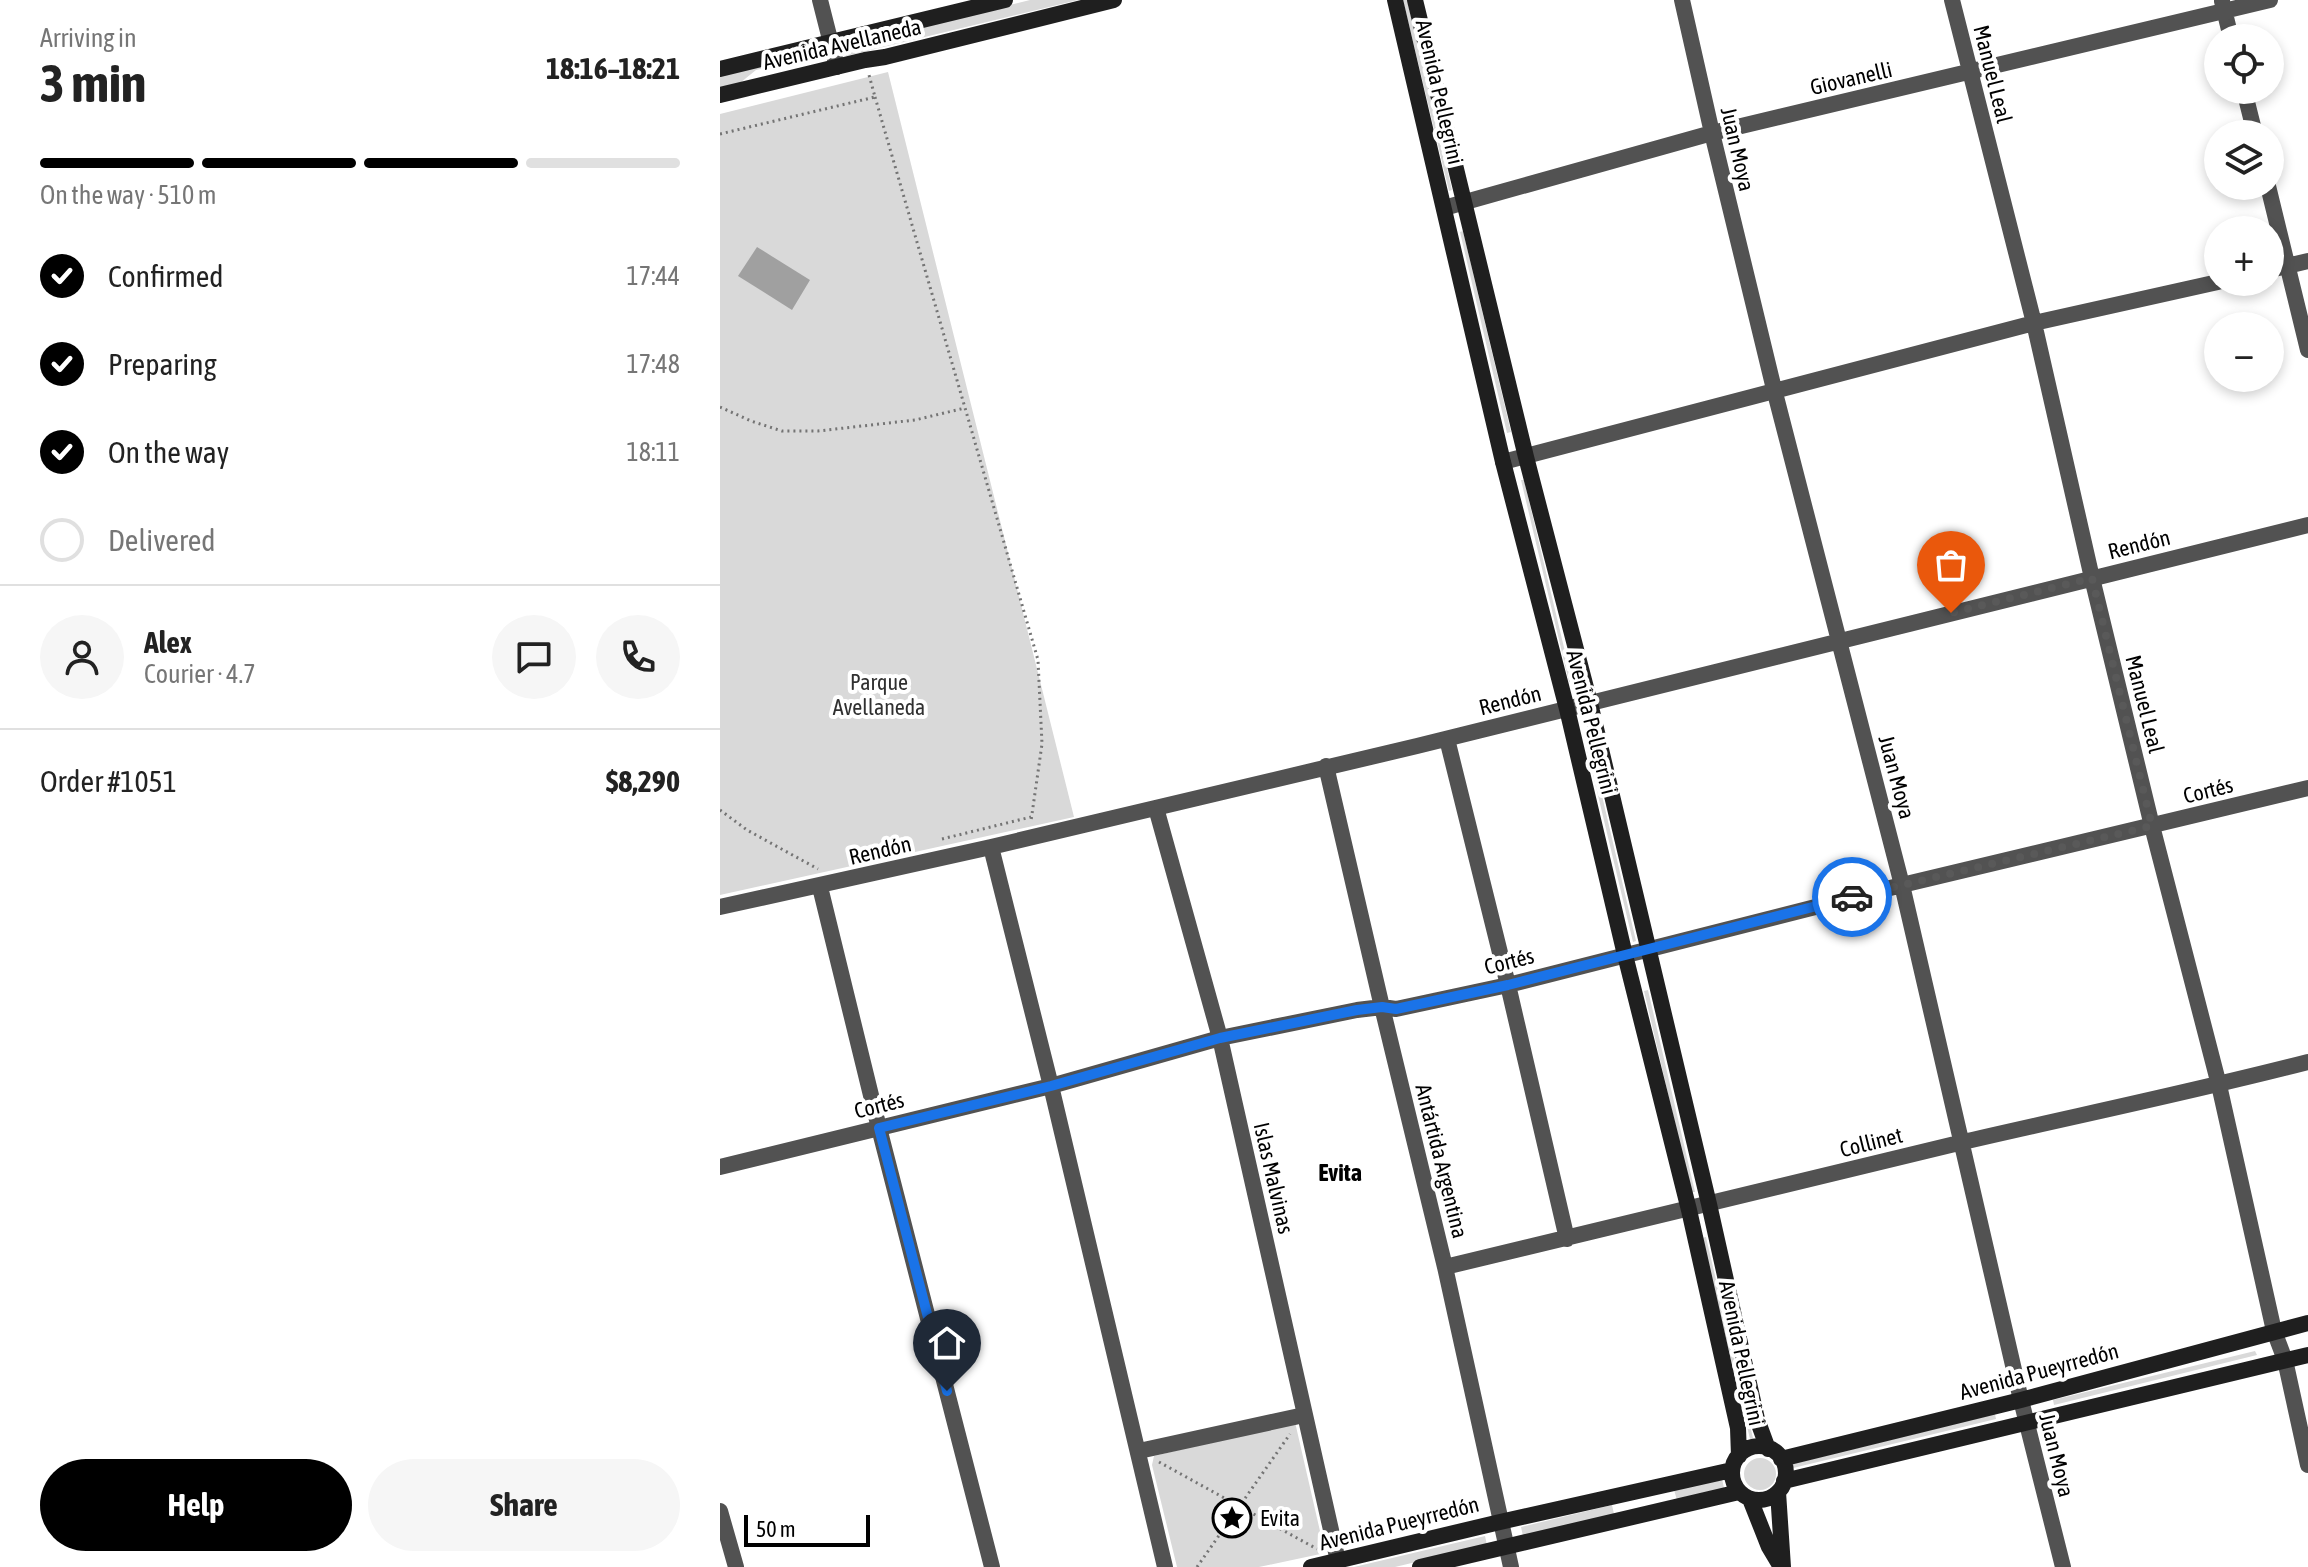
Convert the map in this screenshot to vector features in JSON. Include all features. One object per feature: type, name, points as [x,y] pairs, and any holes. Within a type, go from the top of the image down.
[{"type":"main road","name":"Avenida Avellaneda","points":[[720,69],[1005,0]]},
{"type":"main road","name":"Avenida Avellaneda","points":[[720,95],[1114,0]]},
{"type":"main road","name":"Avenida Pellegrini","points":[[1395,0],[1503,462],[1567,709],[1689,1210],[1738,1428],[1735,1463]]},
{"type":"main road","name":"Avenida Pellegrini","points":[[1415,0],[1526,457],[1590,703],[1757,1419],[1775,1454]]},
{"type":"main road","name":"Avenida Pueyrredón","points":[[1775,1454],[2021,1400],[2308,1323]]},
{"type":"main road","points":[[1420,1567],[1648,1513],[1744,1495],[1766,1499],[1781,1486],[2308,1355]]},
{"type":"main road","points":[[1755,1447],[1775,1454],[1786,1472],[1781,1486],[1782,1567],[1744,1495],[1732,1479],[1735,1463],[1747,1449],[1755,1447]]},
{"type":"main road","name":"Avenida Pueyrredón","points":[[1311,1567],[1643,1490],[1735,1463]]},
{"type":"main road","points":[[1643,1490],[1648,1513]]},
{"type":"street","points":[[820,0],[837,67]]},
{"type":"street","name":"Juan Moya","points":[[1682,0],[1774,389],[1902,885],[2021,1400],[2063,1567]]},
{"type":"street","name":"Manuel Leal","points":[[1952,0],[2034,323],[2092,578],[2219,1085],[2274,1331],[2285,1360],[2308,1465]]},
{"type":"street","name":"Giovanelli","points":[[1444,208],[1712,133],[1969,73],[2223,5],[2270,0]]},
{"type":"street","points":[[2272,200],[2308,350]]},
{"type":"street","points":[[2284,267],[2308,261]]},
{"type":"street","points":[[1503,462],[2034,323],[2204,285]]},
{"type":"street","name":"Rendón","points":[[720,907],[820,878],[991,847],[1447,739],[2308,525]]},
{"type":"street","points":[[1447,739],[1567,1239]]},
{"type":"street","name":"Antártida Argentina","points":[[1326,766],[1445,1267],[1511,1567]]},
{"type":"street","name":"Cortés","points":[[720,1167],[1051,1086],[1220,1038],[1357,1010],[1396,1009],[1508,985],[1902,885],[2308,788]]},
{"type":"street","name":"Islas Malvinas","points":[[1156,808],[1220,1038],[1338,1561]]},
{"type":"street","points":[[991,847],[1165,1567]]},
{"type":"street","points":[[820,878],[879,1128],[992,1567]]},
{"type":"street","name":"Collinet","points":[[1445,1267],[2308,1062]]},
{"type":"street","points":[[1139,1451],[1304,1415]]},
{"type":"street","points":[[720,1511],[736,1567]]},
{"type":"path","points":[[865,60],[1038,660],[1042,744],[1030,825]]},
{"type":"path","points":[[720,134],[875,97]]},
{"type":"path","points":[[720,407],[782,431],[818,431],[915,420],[965,408]]},
{"type":"path","points":[[720,810],[820,878]]},
{"type":"path","points":[[940,840],[1031,817]]},
{"type":"path","points":[[1197,1567],[1304,1415]]},
{"type":"path","points":[[1139,1451],[1338,1561]]},
{"type":"green space","points":[[1030,0],[1078,0],[846,56],[844,45]]},
{"type":"green space","points":[[1403,0],[1407,0],[1452,190],[1449,191]]},
{"type":"green space","points":[[802,56],[756,70],[740,83],[720,88],[720,76]]},
{"type":"green space","name":"Parque Avellaneda","points":[[888,72],[1074,817],[720,895],[720,114]]},
{"type":"green space","points":[[1463,231],[1511,432],[1507,433],[1460,232]]},
{"type":"green space","points":[[1521,480],[1524,480],[1572,681],[1569,682]]},
{"type":"green space","points":[[1589,740],[1636,941],[1633,942],[1585,741]]},
{"type":"green space","points":[[1648,990],[1695,1192],[1691,1192],[1644,991]]},
{"type":"green space","points":[[1706,1237],[1753,1438],[1750,1439],[1702,1238]]},
{"type":"green space","points":[[2255,1351],[2257,1355],[2054,1405],[2053,1400]]},
{"type":"green space","points":[[1995,1414],[1996,1419],[1793,1468],[1792,1464]]},
{"type":"green space","points":[[1295,1422],[1325,1553],[1259,1567],[1177,1567],[1152,1465],[1154,1456]]},
{"type":"green space","points":[[1760,1458],[1771,1463],[1776,1474],[1771,1485],[1760,1490],[1749,1485],[1744,1474],[1749,1463]]},
{"type":"green space","points":[[1722,1479],[1724,1488],[1677,1500],[1674,1490]]},
{"type":"green space","points":[[1612,1505],[1614,1514],[1523,1536],[1521,1527]]},
{"type":"green space","points":[[1485,1536],[1487,1545],[1395,1567],[1354,1567]]},
{"type":"shaded area","points":[[757,247],[810,280],[792,310],[738,276]]},
{"type":"way so far","points":[[1852,897],[2152,826],[2092,578],[1951,613]]},
{"type":"place","name":"Evita","points":[[1232,1518]]},
{"type":"district","name":"Evita","points":[[1340,1173]]},
{"type":"route","points":[[947,1391],[879,1128],[1051,1086],[1220,1038],[1357,1010],[1396,1009],[1508,985],[1852,897]]}]
